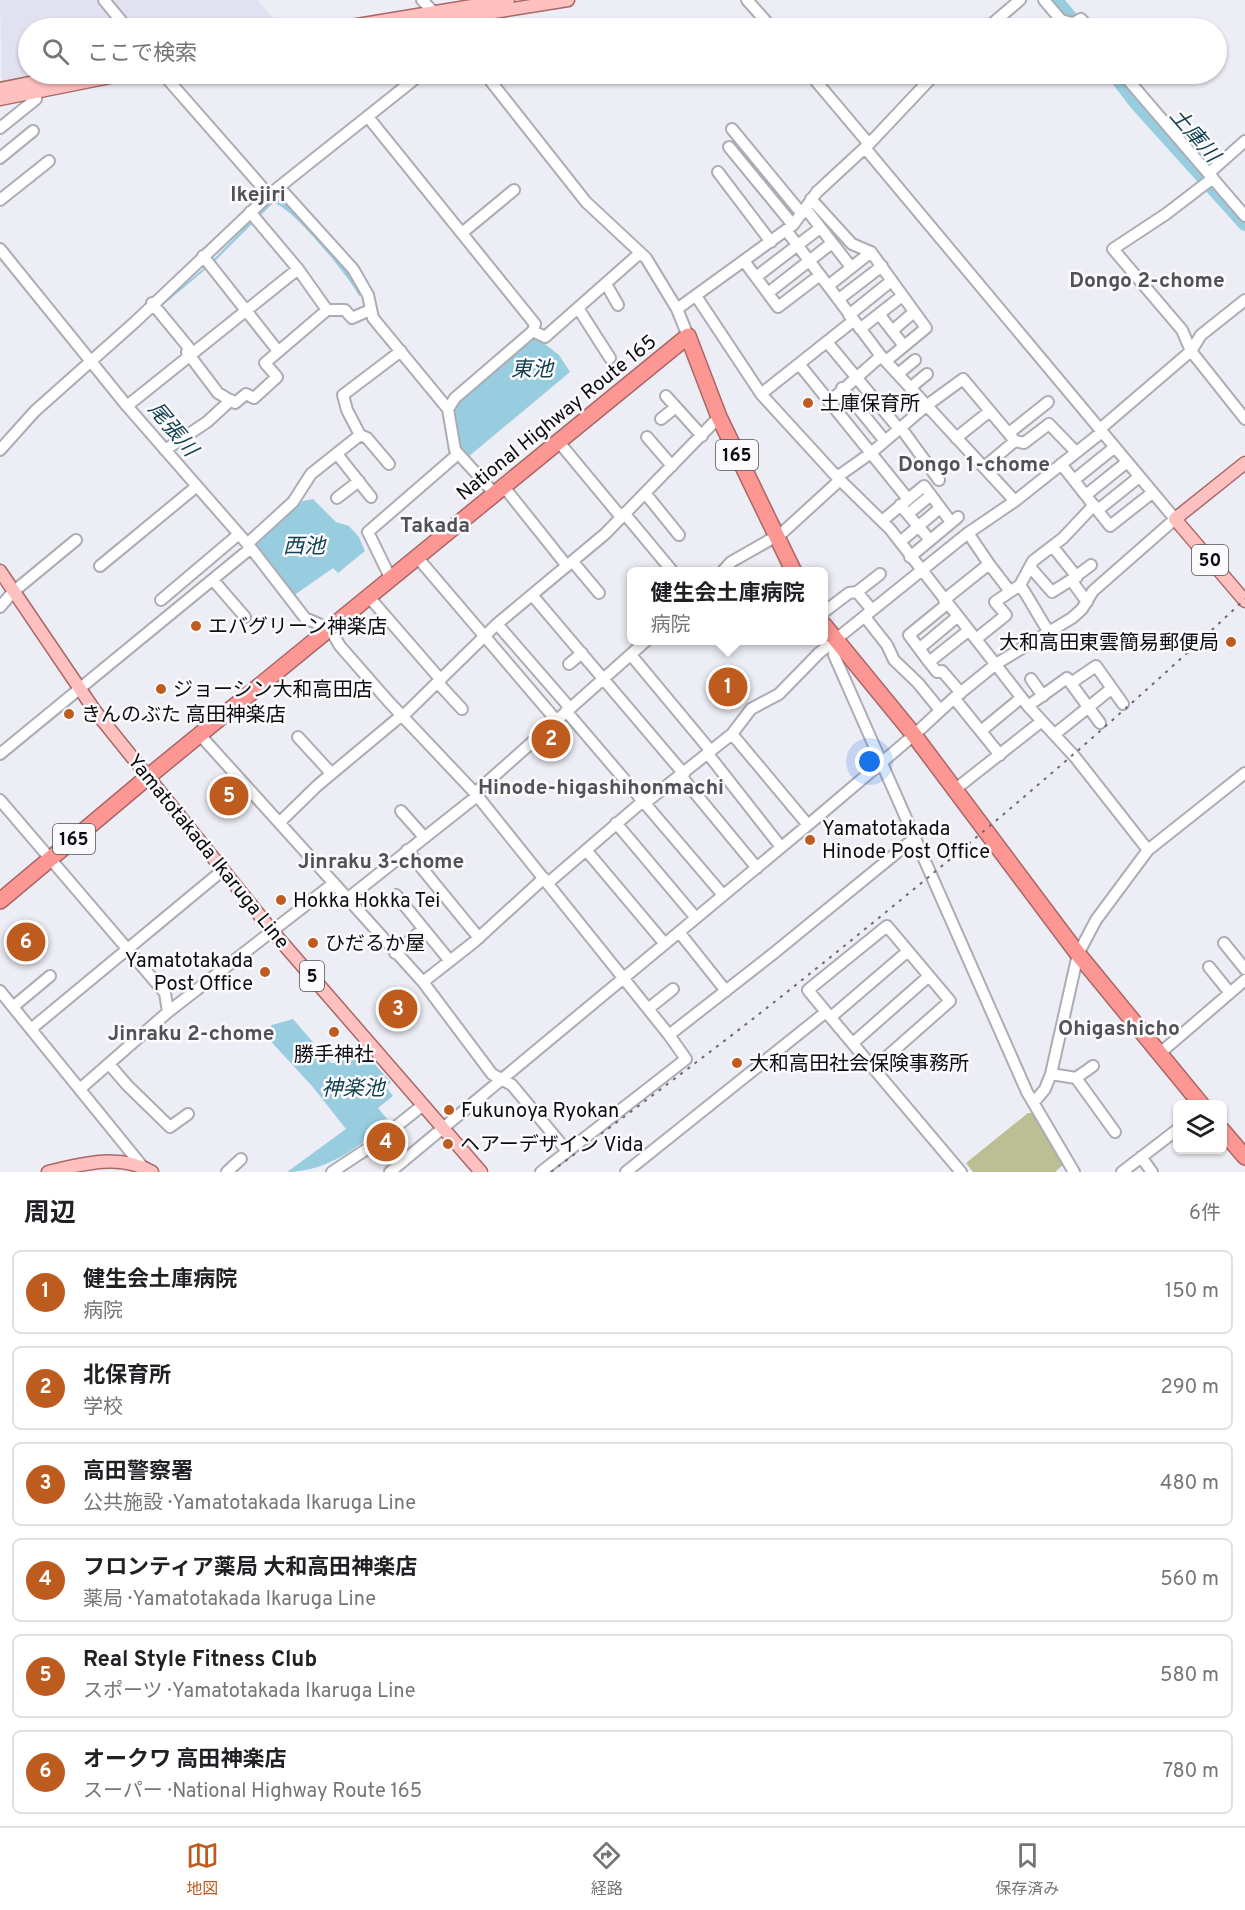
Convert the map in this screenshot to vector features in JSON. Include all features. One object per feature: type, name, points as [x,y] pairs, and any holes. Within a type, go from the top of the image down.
[{"type":"highway","name":"165","points":[[688,336],[719,417],[792,567]]},
{"type":"highway","name":"National Highway Route 165","points":[[0,901],[149,776],[688,336]]},
{"type":"highway","points":[[828,630],[914,735],[953,791],[1078,954],[1198,1100]]},
{"type":"highway","points":[[1227,1136],[1245,1157]]},
{"type":"main road","points":[[452,18],[508,0]]},
{"type":"main road","points":[[461,18],[568,0]]},
{"type":"main road","points":[[0,89],[25,84]]},
{"type":"main road","points":[[0,99],[73,84]]},
{"type":"main road","points":[[1175,519],[1245,463]]},
{"type":"main road","name":"50","points":[[1175,519],[1245,601]]},
{"type":"main road","name":"Yamatotakada Ikaruga Line","points":[[0,572],[78,689],[223,870],[273,932],[481,1172]]},
{"type":"main road","points":[[48,1172],[96,1161],[147,1169]]},
{"type":"street","points":[[104,0],[119,18]]},
{"type":"street","points":[[422,0],[440,18]]},
{"type":"street","points":[[747,0],[762,18]]},
{"type":"street","points":[[999,18],[1020,0]]},
{"type":"street","points":[[1044,0],[1059,18]]},
{"type":"street","points":[[172,84],[269,195]]},
{"type":"street","points":[[0,450],[28,418],[152,303],[207,261],[254,217],[269,195],[409,84]]},
{"type":"street","points":[[493,84],[586,202],[650,265],[677,309],[688,336]]},
{"type":"street","points":[[390,1172],[757,868],[914,735],[957,695],[996,664],[1072,618],[1087,602],[1093,591],[1175,519],[818,84]]},
{"type":"street","points":[[677,309],[789,227],[926,84]]},
{"type":"street","points":[[1130,84],[1245,216]]},
{"type":"street","points":[[0,128],[36,99],[36,91]]},
{"type":"street","points":[[368,117],[535,324],[533,331],[455,398],[448,409]]},
{"type":"street","points":[[732,129],[806,207],[852,244],[871,252],[882,266],[890,282],[926,328],[904,346],[856,377],[829,402]]},
{"type":"street","points":[[0,158],[33,131]]},
{"type":"street","points":[[1245,141],[1185,199],[1113,249],[1182,330],[1191,351],[1245,419]]},
{"type":"street","points":[[729,147],[789,227],[798,246],[854,322],[926,406],[1015,501]]},
{"type":"street","points":[[0,200],[48,161]]},
{"type":"street","points":[[718,172],[771,242]]},
{"type":"street","points":[[279,188],[353,269],[368,295],[370,310],[448,409],[454,446],[458,454],[499,490],[599,593]]},
{"type":"street","points":[[462,233],[514,190]]},
{"type":"street","points":[[806,207],[851,267]]},
{"type":"street","points":[[254,217],[298,268],[327,310]]},
{"type":"street","points":[[756,278],[820,228]]},
{"type":"street","points":[[768,293],[832,243]]},
{"type":"street","points":[[0,249],[87,363],[249,548],[305,618],[330,629],[340,646],[476,795],[624,978],[686,1059],[541,1172]]},
{"type":"street","points":[[828,286],[871,252]]},
{"type":"street","points":[[533,331],[545,338],[640,254]]},
{"type":"street","points":[[207,261],[278,351]]},
{"type":"street","points":[[744,261],[778,307],[820,275]]},
{"type":"street","points":[[838,299],[882,266]]},
{"type":"street","points":[[127,406],[298,268]]},
{"type":"street","points":[[761,394],[854,322],[890,282]]},
{"type":"street","points":[[606,284],[618,304]]},
{"type":"street","points":[[696,296],[761,394],[838,479],[882,521],[900,542],[1025,702],[1055,734],[1148,850]]},
{"type":"street","points":[[854,322],[879,314],[902,296]]},
{"type":"street","points":[[423,982],[616,823],[683,775],[732,734],[740,719],[751,709],[779,694],[819,653],[968,533],[1015,501],[1076,452],[1191,351],[1201,335],[1245,300]]},
{"type":"street","points":[[152,303],[189,348],[187,352],[218,393],[235,402],[246,394],[254,398],[277,377],[265,363],[327,310],[345,310],[352,318],[370,310]]},
{"type":"street","points":[[578,308],[610,358]]},
{"type":"street","points":[[892,331],[914,312]]},
{"type":"street","points":[[879,314],[904,346]]},
{"type":"street","points":[[827,342],[915,446],[920,458],[939,480]]},
{"type":"street","points":[[388,464],[367,438],[360,435],[346,410],[343,395],[401,351]]},
{"type":"street","points":[[898,374],[915,360]]},
{"type":"street","points":[[799,364],[871,453],[930,540]]},
{"type":"street","points":[[910,388],[927,374]]},
{"type":"street","points":[[726,567],[731,562],[777,536],[838,479],[926,406],[963,379],[1012,437],[1024,443],[1049,424],[1076,452]]},
{"type":"street","points":[[842,388],[885,441]]},
{"type":"street","points":[[666,396],[702,436]]},
{"type":"street","points":[[165,450],[207,422],[231,400]]},
{"type":"street","points":[[984,467],[1048,402]]},
{"type":"street","points":[[661,419],[676,407]]},
{"type":"street","points":[[956,438],[990,411]]},
{"type":"street","points":[[280,822],[331,773],[403,716],[497,624],[570,564],[645,493],[719,417]]},
{"type":"street","points":[[0,754],[213,580],[249,548],[287,508],[311,474],[360,435]]},
{"type":"street","points":[[647,437],[672,466]]},
{"type":"street","points":[[558,441],[669,567]]},
{"type":"street","points":[[1074,480],[1115,447]]},
{"type":"street","points":[[337,454],[371,497]]},
{"type":"street","points":[[391,579],[368,532],[458,454]]},
{"type":"street","points":[[1086,495],[1126,462]]},
{"type":"street","points":[[1061,464],[1110,526],[1152,493]]},
{"type":"street","points":[[929,662],[1006,615],[995,602],[1020,585],[1030,567],[1096,508],[1139,477]]},
{"type":"street","points":[[338,498],[359,481]]},
{"type":"street","points":[[100,566],[195,487]]},
{"type":"street","points":[[645,493],[679,535]]},
{"type":"street","points":[[882,521],[906,506],[931,495],[940,508],[954,519],[910,557]]},
{"type":"street","points":[[900,542],[940,508]]},
{"type":"street","points":[[968,533],[1010,591]]},
{"type":"street","points":[[161,600],[237,536]]},
{"type":"street","points":[[0,607],[14,592],[76,540]]},
{"type":"street","points":[[1053,546],[1087,602]]},
{"type":"street","points":[[417,557],[556,720]]},
{"type":"street","points":[[937,672],[909,635],[989,564]]},
{"type":"street","points":[[1030,567],[1052,592],[1074,579],[1091,565]]},
{"type":"street","points":[[828,609],[849,593],[857,592],[880,574]]},
{"type":"street","points":[[213,580],[245,617]]},
{"type":"street","points":[[1020,585],[1031,602],[1032,608],[1049,632]]},
{"type":"street","points":[[857,592],[894,660],[940,710]]},
{"type":"street","points":[[532,595],[605,679],[757,868]]},
{"type":"street","points":[[369,597],[462,709]]},
{"type":"street","points":[[920,648],[957,617]]},
{"type":"street","points":[[497,624],[723,895]]},
{"type":"street","points":[[836,641],[834,655],[1027,1092],[1074,1172]]},
{"type":"street","points":[[347,899],[476,795],[556,720],[642,645]]},
{"type":"street","points":[[569,664],[582,652]]},
{"type":"street","points":[[631,655],[781,847]]},
{"type":"street","points":[[1071,683],[1096,666],[1123,704]]},
{"type":"street","points":[[920,686],[937,672],[942,671],[981,731],[1000,755]]},
{"type":"street","points":[[981,731],[1025,702],[1043,696],[1067,678],[1100,723]]},
{"type":"street","points":[[1030,679],[1043,696]]},
{"type":"street","points":[[1055,734],[1111,688]]},
{"type":"street","points":[[953,791],[1042,721]]},
{"type":"street","points":[[732,734],[808,825]]},
{"type":"street","points":[[200,735],[423,982],[492,1074],[504,1079],[567,1151]]},
{"type":"street","points":[[298,737],[331,773]]},
{"type":"street","points":[[1034,1102],[1045,1089],[1051,1074],[1078,954],[1096,920],[1148,850],[1245,773]]},
{"type":"street","points":[[0,800],[129,947],[165,993],[168,1012]]},
{"type":"street","points":[[401,811],[424,837]]},
{"type":"street","points":[[616,823],[696,918]]},
{"type":"street","points":[[669,1035],[916,837]]},
{"type":"street","points":[[406,850],[479,938]]},
{"type":"street","points":[[586,850],[665,944]]},
{"type":"street","points":[[32,1029],[223,870]]},
{"type":"street","points":[[81,1088],[168,1012],[334,883]]},
{"type":"street","points":[[396,895],[450,961]]},
{"type":"street","points":[[874,1068],[950,1001],[886,926],[808,990],[955,1170]]},
{"type":"street","points":[[395,952],[423,929]]},
{"type":"street","points":[[679,933],[726,991]]},
{"type":"street","points":[[1224,943],[1245,969]]},
{"type":"street","points":[[626,1172],[908,951]]},
{"type":"street","points":[[1209,967],[1230,993]]},
{"type":"street","points":[[14,1006],[50,976]]},
{"type":"street","points":[[853,1043],[929,976]]},
{"type":"street","points":[[1159,1054],[1245,980]]},
{"type":"street","points":[[648,1009],[673,989]]},
{"type":"street","points":[[0,991],[147,1169]]},
{"type":"street","points":[[110,1064],[127,1085],[170,1127],[188,1114]]},
{"type":"street","points":[[1051,1074],[1076,1078],[1093,1066]]},
{"type":"street","points":[[1076,1078],[1115,1132]]},
{"type":"street","points":[[332,1172],[373,1145],[423,1105]]},
{"type":"street","points":[[1122,1172],[1173,1133]]},
{"type":"street","points":[[1141,1157],[1152,1172]]},
{"type":"street","points":[[227,1172],[241,1159]]},
{"type":"shaded area","points":[[0,0],[97,0],[112,18],[18,18],[18,77],[2,81]]},
{"type":"shaded area","points":[[110,0],[257,0],[273,18],[125,18]]},
{"type":"green space","points":[[1028,1113],[1033,1113],[1064,1164],[1055,1172],[973,1172],[966,1163]]},
{"type":"water","points":[[273,198],[282,201],[307,223],[335,255],[363,294],[359,296],[333,260],[305,228],[281,206],[273,203],[212,264],[162,306],[195,348],[158,307],[211,262]]},
{"type":"water","name":"東池","points":[[536,337],[559,355],[570,372],[468,457],[458,449],[455,442],[452,425],[454,403],[526,340]]},
{"type":"water","name":"西池","points":[[313,499],[336,522],[349,526],[359,537],[365,551],[338,573],[333,568],[293,596],[255,544],[303,501]]},
{"type":"water","name":"神楽池","points":[[293,1019],[331,1063],[335,1063],[356,1044],[391,1082],[386,1087],[393,1096],[378,1108],[388,1120],[367,1140],[329,1163],[301,1171],[287,1172],[346,1129],[312,1086],[264,1034],[272,1025]]},
{"type":"waterway","name":"土庫川","points":[[1056,0],[1071,18]]},
{"type":"waterway","name":"土庫川","points":[[1122,84],[1245,224]]},
{"type":"railway","points":[[551,1172],[702,1058],[908,894],[1079,750],[1245,599]]},
{"type":"place","name":"土庫保育所","points":[[808,403]]},
{"type":"place","name":"エバグリーン神楽店","points":[[196,626]]},
{"type":"place","name":"大和高田東雲簡易郵便局","points":[[1231,642]]},
{"type":"place","name":"健生会土庫病院","points":[[728,687]]},
{"type":"place","name":"ジョーシン大和高田店","points":[[161,689]]},
{"type":"place","name":"きんのぶた 高田神楽店","points":[[69,714]]},
{"type":"place","name":"北保育所","points":[[551,739]]},
{"type":"place","name":"Real Style Fitness Club","points":[[229,796]]},
{"type":"place","name":"Yamatotakada Hinode Post Office","points":[[810,840]]},
{"type":"place","name":"Hokka Hokka Tei","points":[[281,900]]},
{"type":"place","name":"オークワ 高田神楽店","points":[[26,942]]},
{"type":"place","name":"ひだるか屋","points":[[313,943]]},
{"type":"place","name":"Yamatotakada Post Office","points":[[265,972]]},
{"type":"place","name":"高田警察署","points":[[398,1009]]},
{"type":"place","name":"勝手神社","points":[[334,1032]]},
{"type":"place","name":"大和高田社会保険事務所","points":[[737,1063]]},
{"type":"place","name":"Fukunoya Ryokan","points":[[449,1110]]},
{"type":"place","name":"フロンティア薬局 大和高田神楽店","points":[[386,1142]]},
{"type":"place","name":"ヘアーデザイン Vida","points":[[448,1144]]},
{"type":"district","name":"Ikejiri","points":[[258,194]]},
{"type":"district","name":"Dongo 2-chome","points":[[1147,280]]},
{"type":"district","name":"Dongo 1-chome","points":[[974,464]]},
{"type":"district","name":"Takada","points":[[435,525]]},
{"type":"district","name":"Hinode-higashihonmachi","points":[[601,787]]},
{"type":"district","name":"Jinraku 3-chome","points":[[381,861]]},
{"type":"district","name":"Ohigashicho","points":[[1119,1028]]},
{"type":"district","name":"Jinraku 2-chome","points":[[191,1033]]},
{"type":"water label","name":"尾張川","points":[[173,429]]}]
